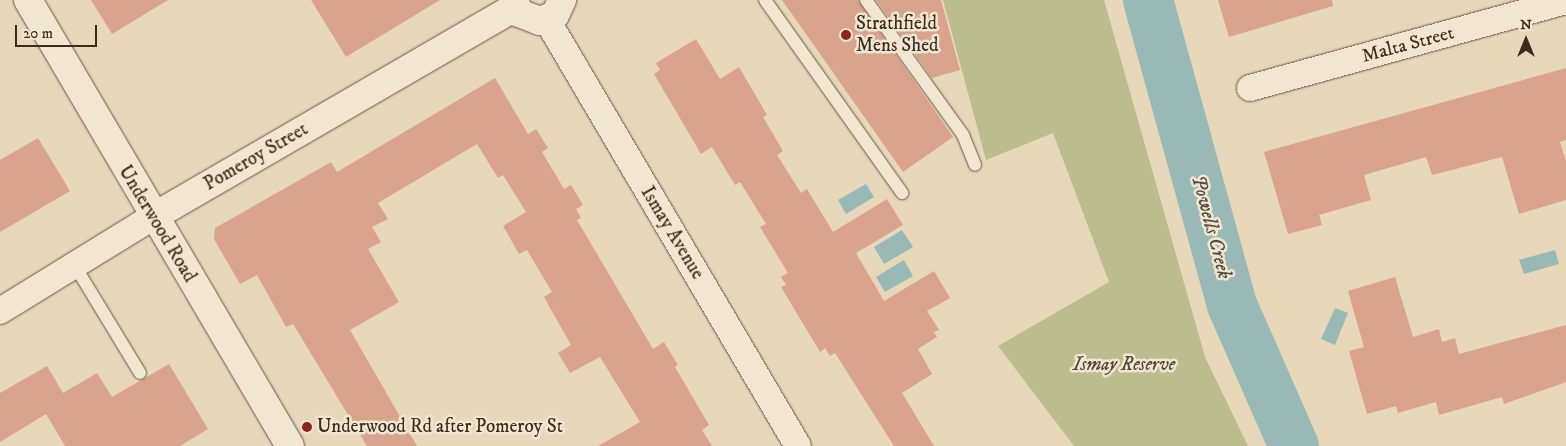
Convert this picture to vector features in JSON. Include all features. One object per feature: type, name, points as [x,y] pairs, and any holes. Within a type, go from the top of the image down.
[{"type":"main road","name":"Underwood Road","points":[[28,0],[153,217],[290,446]]},
{"type":"main road","name":"Pomeroy Street","points":[[153,217],[515,4]]},
{"type":"main road","points":[[515,4],[532,20],[555,10]]},
{"type":"street","name":"Malta Street","points":[[1250,88],[1566,1]]},
{"type":"street","name":"Ismay Avenue","points":[[555,10],[798,446]]},
{"type":"street","name":"Pomeroy Street","points":[[0,311],[153,217]]},
{"type":"lane","points":[[765,0],[902,193]]},
{"type":"lane","points":[[866,0],[963,135],[975,165]]},
{"type":"lane","points":[[75,266],[140,373]]},
{"type":"green space","name":"Ismay Reserve","points":[[943,0],[1104,0],[1205,357],[1248,446],[1074,446],[998,346],[1109,282],[1053,133],[986,160]]},
{"type":"water","points":[[866,184],[874,197],[846,214],[838,200]]},
{"type":"water","points":[[902,230],[913,247],[884,264],[874,247]]},
{"type":"water","points":[[1555,250],[1559,264],[1524,274],[1519,260]]},
{"type":"water","points":[[904,260],[913,276],[885,292],[876,277]]},
{"type":"water","points":[[1335,308],[1348,313],[1335,345],[1321,339]]},
{"type":"building","points":[[91,0],[168,0],[112,34]]},
{"type":"building","points":[[311,0],[440,0],[346,57]]},
{"type":"building","points":[[782,0],[858,0],[953,137],[903,172]]},
{"type":"building","points":[[876,0],[941,0],[960,70],[932,78]]},
{"type":"building","points":[[1218,0],[1332,0],[1333,6],[1229,37]]},
{"type":"building","points":[[696,39],[720,79],[739,67],[767,115],[763,117],[783,151],[777,155],[801,193],[807,189],[833,232],[887,199],[903,225],[856,253],[884,301],[934,271],[950,298],[927,311],[939,330],[934,332],[937,337],[918,349],[932,374],[902,393],[934,446],[894,446],[835,353],[830,356],[825,348],[820,352],[781,287],[786,285],[781,277],[788,273],[760,227],[766,224],[740,182],[735,185],[712,147],[701,154],[654,74],[660,70],[656,63]]},
{"type":"building","points":[[1566,68],[1566,140],[1560,142],[1566,161],[1566,200],[1519,214],[1502,157],[1432,175],[1426,157],[1364,175],[1371,200],[1319,215],[1322,225],[1288,234],[1264,152]]},
{"type":"building","points":[[495,78],[528,134],[536,129],[548,148],[542,152],[564,189],[571,185],[583,205],[576,209],[581,218],[577,220],[653,349],[664,342],[678,365],[675,367],[709,425],[702,430],[712,446],[598,446],[640,422],[600,357],[570,373],[558,353],[571,345],[544,297],[552,292],[527,250],[519,254],[503,226],[526,212],[503,175],[498,178],[477,144],[378,203],[388,219],[372,227],[381,242],[368,249],[399,302],[350,330],[417,446],[367,446],[293,324],[286,327],[257,275],[240,284],[214,239],[215,228],[331,162],[337,172]]},
{"type":"building","points":[[38,138],[70,191],[0,232],[0,160]]},
{"type":"building","points":[[1395,277],[1413,337],[1439,329],[1442,342],[1455,338],[1459,354],[1566,325],[1566,382],[1504,404],[1502,397],[1439,415],[1436,402],[1398,413],[1396,406],[1367,414],[1349,351],[1364,347],[1348,291]]},
{"type":"building","points":[[169,364],[208,429],[180,446],[65,446],[46,414],[0,442],[0,393],[47,366],[63,393],[97,373],[112,397]]},
{"type":"waterway","name":"Powells Creek","points":[[1148,0],[1232,305],[1294,446]]},
{"type":"place","name":"Strathfield Mens Shed","points":[[846,35]]},
{"type":"place","name":"Underwood Rd after Pomeroy St","points":[[307,427]]}]
